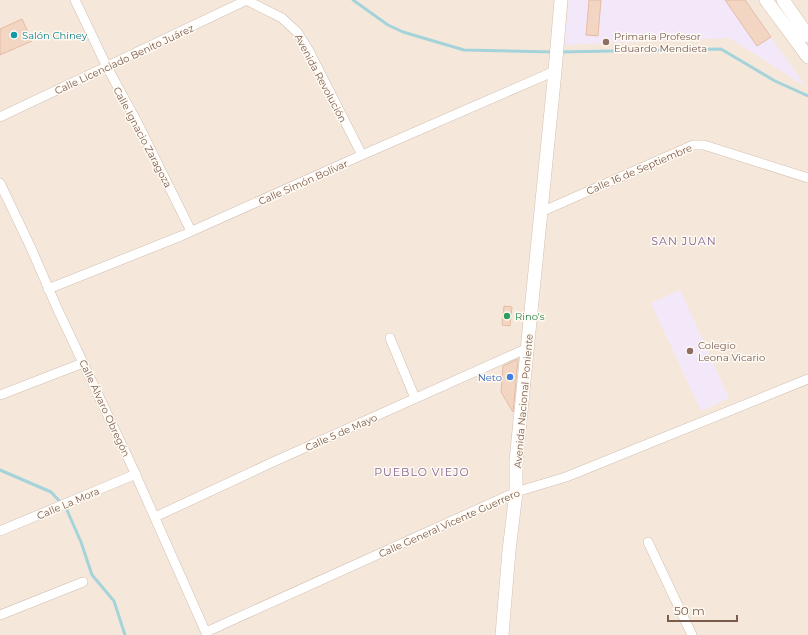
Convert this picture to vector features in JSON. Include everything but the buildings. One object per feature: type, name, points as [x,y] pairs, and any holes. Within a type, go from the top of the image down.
[{"type":"street","name":"Calle Ignacio Zaragoza","points":[[75,0],[107,68],[137,122],[191,231]]},
{"type":"street","name":"Calle Licenciado Benito Juárez","points":[[0,117],[107,68],[247,0]]},
{"type":"street","name":"Avenida Revolución","points":[[247,0],[282,18],[297,32],[309,51],[362,155]]},
{"type":"street","name":"Avenida Nacional Poniente","points":[[502,635],[509,551],[516,492],[516,461],[561,0]]},
{"type":"street","points":[[766,0],[808,57]]},
{"type":"street","points":[[783,0],[808,36]]},
{"type":"street","name":"Calle Simón Bolívar","points":[[48,289],[182,236],[362,155],[555,71]]},
{"type":"street","name":"Calle 16 de Septiembre","points":[[541,212],[693,145],[704,145],[808,178]]},
{"type":"street","name":"Calle Álvaro Obregón","points":[[0,183],[31,248],[48,289],[136,474],[206,633]]},
{"type":"street","points":[[390,338],[415,398]]},
{"type":"street","name":"Calle 5 de Mayo","points":[[155,517],[528,348]]},
{"type":"street","points":[[0,395],[83,362]]},
{"type":"street","name":"Calle General Vicente Guerrero","points":[[206,633],[516,492],[566,477],[808,379]]},
{"type":"street","name":"Calle La Mora","points":[[0,531],[56,509],[136,474]]},
{"type":"street","points":[[648,542],[692,635]]},
{"type":"street","points":[[0,615],[83,582]]},
{"type":"shaded area","points":[[0,0],[808,0],[808,635],[0,635]]},
{"type":"shaded area","name":"Primaria Profesor Eduardo Mendieta","points":[[569,0],[745,0],[805,86],[729,38],[564,45]]},
{"type":"shaded area","name":"Colegio Leona Vicario","points":[[680,290],[729,398],[701,411],[651,303]]},
{"type":"waterway","points":[[353,0],[388,25],[403,32],[464,50],[553,52]]},
{"type":"waterway","points":[[559,52],[721,49],[775,81],[808,96]]},
{"type":"waterway","points":[[0,470],[51,492],[66,508],[81,542],[92,575],[114,601],[125,635]]},
{"type":"place","name":"Salón Chiney","points":[[14,35]]},
{"type":"place","name":"Primaria Profesor Eduardo Mendieta","points":[[606,42]]},
{"type":"place","name":"Rino's","points":[[507,316]]},
{"type":"place","name":"Colegio Leona Vicario","points":[[690,351]]},
{"type":"place","name":"Neto","points":[[510,377]]},
{"type":"district","name":"SAN JUAN","points":[[684,241]]},
{"type":"district","name":"PUEBLO VIEJO","points":[[422,472]]}]
